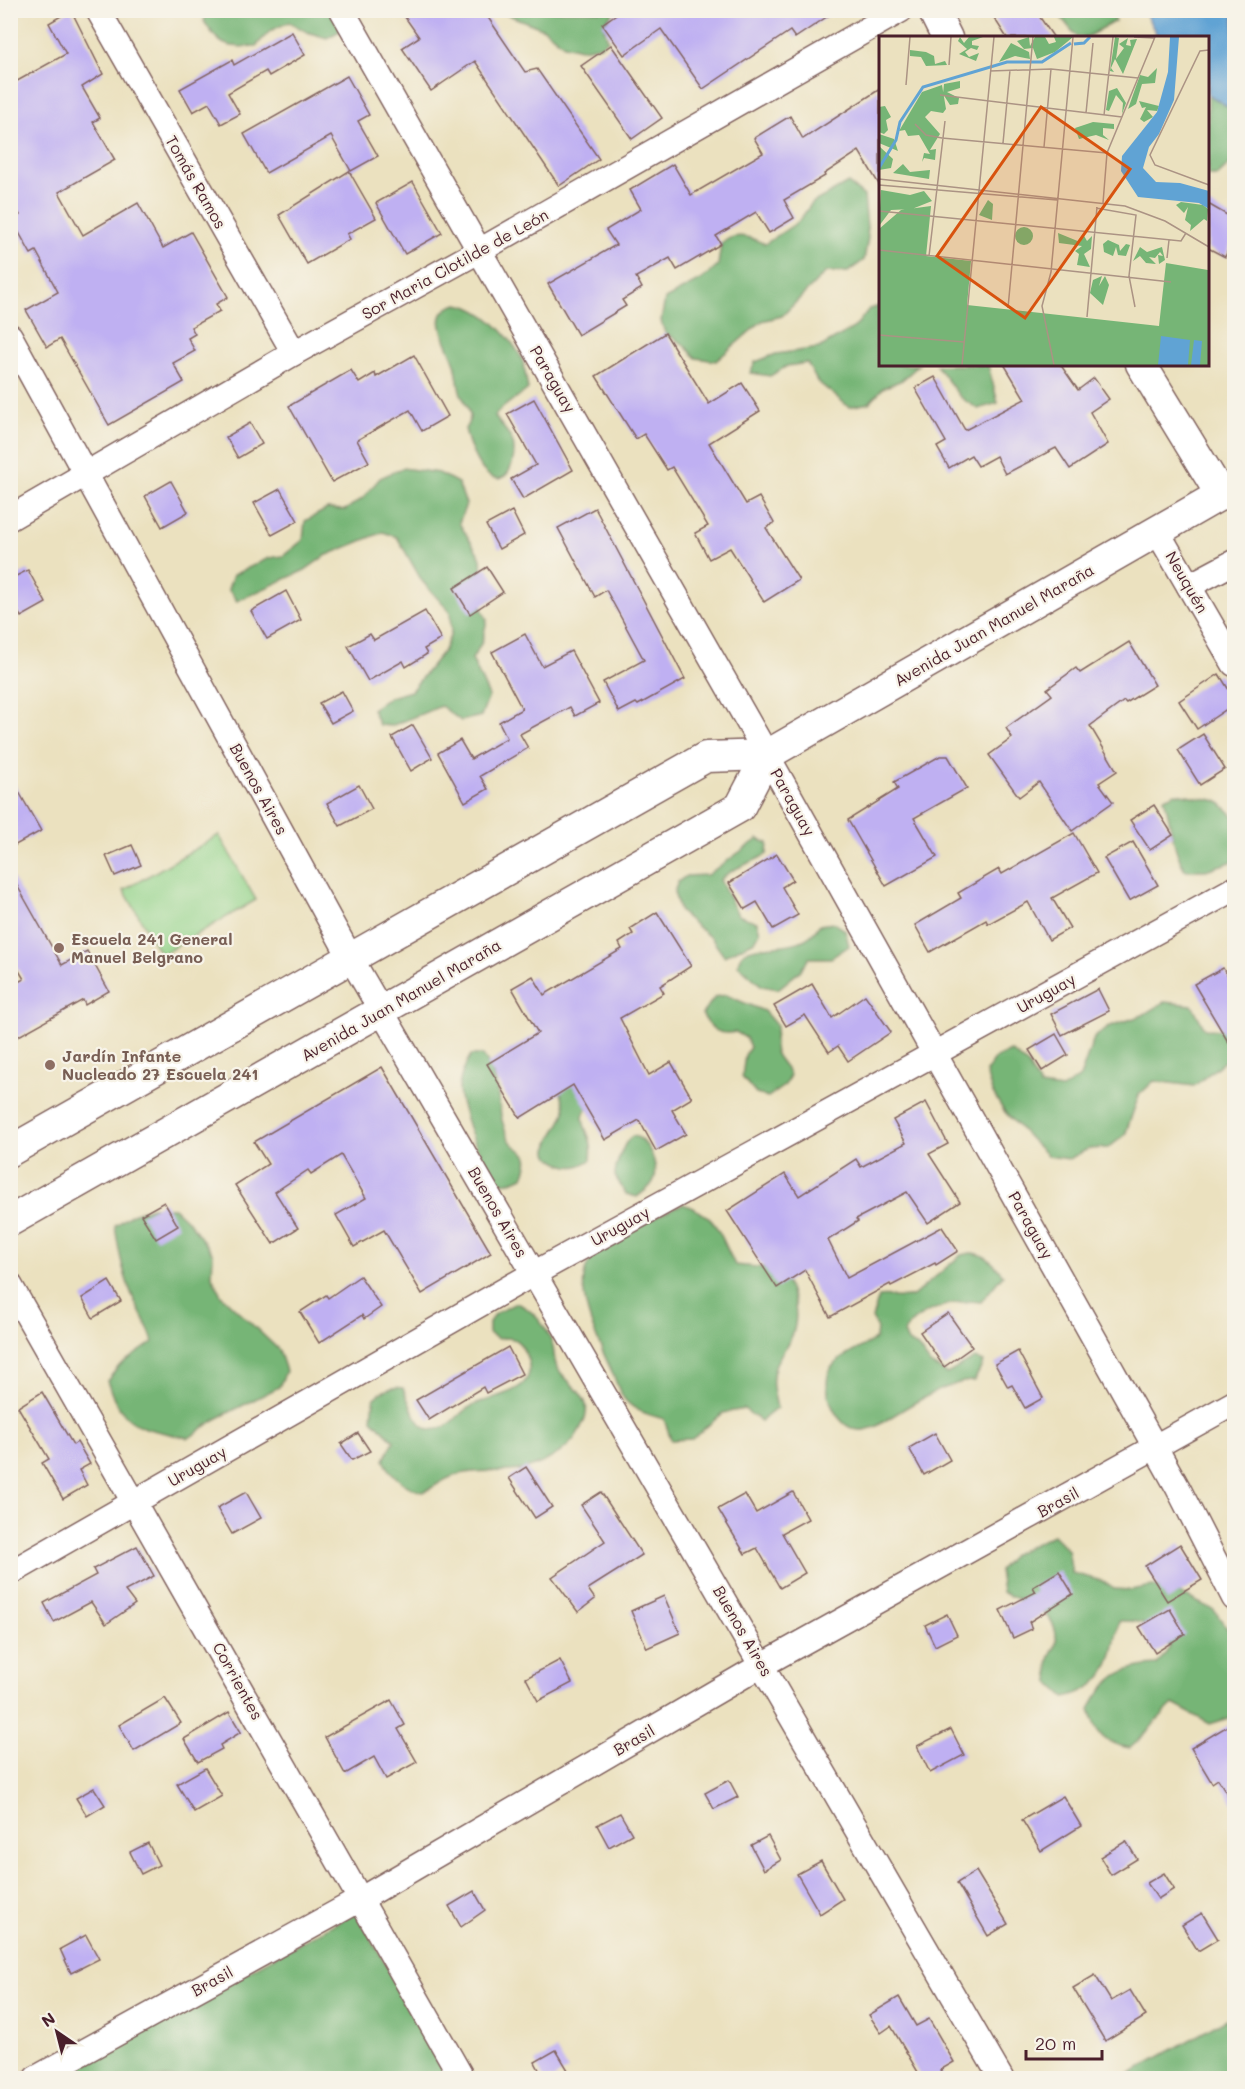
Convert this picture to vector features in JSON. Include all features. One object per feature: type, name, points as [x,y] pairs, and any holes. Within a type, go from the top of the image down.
[{"type":"street","name":"Tomás Ramos","points":[[98,10],[294,353]]},
{"type":"street","name":"Paraguay","points":[[342,10],[935,1054],[1156,1448],[1234,1598]]},
{"type":"street","name":"Sor Maria Clotilde de León","points":[[10,518],[294,353],[479,251],[901,10]]},
{"type":"street","points":[[933,10],[946,36]]},
{"type":"street","name":"Buenos Aires","points":[[10,336],[88,474],[350,957],[1001,2079]]},
{"type":"street","points":[[1142,366],[1228,491]]},
{"type":"street","name":"Avenida Juan Manuel Maraña","points":[[10,1151],[706,756],[767,755],[1228,491]]},
{"type":"street","name":"Neuquén","points":[[1157,531],[1234,664]]},
{"type":"street","points":[[1190,586],[1234,562]]},
{"type":"street","name":"Avenida Juan Manuel Maraña","points":[[10,1221],[740,807],[767,755]]},
{"type":"street","name":"Uruguay","points":[[10,1572],[533,1274],[1234,889]]},
{"type":"street","name":"Corrientes","points":[[10,1285],[136,1501],[462,2079]]},
{"type":"street","name":"Brasil","points":[[36,2079],[361,1899],[762,1665],[1234,1403]]},
{"type":"green space","points":[[208,10],[347,10],[347,27],[327,38],[307,32],[289,22],[270,31],[256,46],[237,47],[225,44],[215,36],[204,21]]},
{"type":"green space","points":[[498,11],[615,11],[603,24],[608,40],[600,46],[581,49],[564,45],[544,29]]},
{"type":"green space","points":[[1056,11],[1115,11],[1115,21],[1089,36],[1076,36]]},
{"type":"green space","points":[[1209,82],[1234,94],[1234,162],[1217,176],[1209,176]]},
{"type":"green space","points":[[848,183],[864,196],[868,238],[864,260],[848,272],[826,272],[782,316],[762,321],[716,361],[696,358],[682,343],[665,333],[661,321],[665,299],[702,279],[718,265],[721,244],[737,236],[743,236],[765,244],[799,221],[812,203]]},
{"type":"green space","points":[[458,304],[477,311],[495,324],[516,349],[524,364],[528,389],[495,416],[510,436],[514,449],[512,464],[506,476],[500,478],[487,474],[479,465],[466,435],[465,429],[470,416],[468,407],[461,394],[455,365],[443,336],[440,320],[442,313]]},
{"type":"green space","points":[[879,306],[879,366],[918,366],[902,380],[883,388],[869,403],[849,407],[817,381],[807,363],[787,366],[770,376],[750,373],[755,362],[776,354],[819,348],[855,327],[869,309]]},
{"type":"green space","points":[[937,366],[988,366],[998,403],[978,409],[960,397]]},
{"type":"green space","points":[[402,468],[439,473],[458,483],[466,504],[459,523],[481,558],[482,578],[478,600],[487,620],[482,642],[472,659],[489,696],[481,716],[461,721],[441,706],[391,726],[379,725],[372,709],[390,697],[411,691],[444,650],[451,634],[450,612],[422,581],[397,537],[383,532],[325,556],[305,570],[237,601],[228,589],[233,575],[269,558],[283,556],[303,540],[305,521],[327,509],[345,510],[363,498],[380,478]]},
{"type":"green space","points":[[1176,793],[1218,801],[1234,816],[1234,861],[1206,870],[1185,870],[1174,844],[1164,798]]},
{"type":"green space","points":[[219,835],[256,900],[161,955],[124,890]]},
{"type":"green space","points":[[758,839],[768,843],[767,854],[731,871],[720,880],[738,915],[757,922],[760,932],[755,941],[724,956],[712,939],[680,912],[674,892],[678,882],[686,876],[707,875]]},
{"type":"green space","points":[[834,923],[845,930],[849,946],[831,958],[809,958],[800,971],[778,989],[762,986],[738,965],[741,955],[749,950],[799,942],[810,936],[819,925]]},
{"type":"green space","points":[[726,995],[764,1011],[777,1026],[774,1045],[776,1054],[790,1075],[785,1085],[768,1097],[756,1094],[742,1077],[745,1055],[750,1047],[746,1038],[736,1032],[724,1033],[716,1030],[702,1014],[715,997]]},
{"type":"green space","points":[[1164,1002],[1192,1005],[1205,1029],[1227,1030],[1234,1027],[1234,1059],[1226,1060],[1194,1086],[1154,1081],[1139,1095],[1125,1135],[1108,1148],[1088,1149],[1069,1159],[1048,1156],[1004,1111],[992,1092],[986,1072],[996,1058],[1011,1051],[1028,1065],[1040,1086],[1062,1089],[1080,1077],[1094,1038],[1108,1027],[1143,1015]]},
{"type":"green space","points":[[471,1055],[482,1055],[489,1065],[496,1085],[504,1129],[513,1144],[527,1156],[528,1161],[523,1177],[501,1182],[494,1177],[487,1168],[474,1140],[459,1090],[463,1072]]},
{"type":"green space","points":[[575,1080],[600,1094],[590,1104],[583,1119],[590,1139],[591,1160],[572,1167],[554,1160],[549,1154],[548,1147],[565,1111],[560,1088]]},
{"type":"green space","points":[[633,1136],[648,1147],[655,1168],[653,1183],[637,1197],[626,1194],[615,1176],[623,1148]]},
{"type":"green space","points":[[683,1204],[711,1220],[735,1265],[778,1269],[793,1298],[796,1322],[774,1372],[773,1388],[777,1408],[761,1421],[744,1409],[723,1413],[692,1439],[671,1440],[664,1419],[639,1411],[622,1396],[618,1389],[595,1334],[585,1302],[583,1286],[590,1261],[597,1254],[634,1229]]},
{"type":"green space","points":[[152,1207],[174,1208],[189,1222],[213,1254],[212,1276],[221,1295],[279,1350],[286,1371],[279,1387],[216,1419],[189,1438],[159,1432],[128,1418],[113,1397],[107,1381],[120,1365],[153,1342],[128,1285],[115,1226],[132,1214]]},
{"type":"green space","points":[[971,1253],[986,1257],[1003,1275],[981,1302],[950,1304],[927,1312],[909,1325],[904,1333],[908,1342],[918,1347],[930,1364],[947,1374],[975,1358],[984,1362],[974,1381],[963,1382],[938,1391],[872,1428],[860,1430],[847,1425],[831,1404],[827,1386],[828,1377],[830,1370],[839,1360],[876,1338],[877,1328],[872,1318],[879,1297],[913,1296],[961,1255]]},
{"type":"green space","points":[[516,1303],[528,1309],[542,1324],[552,1343],[558,1369],[584,1400],[585,1419],[579,1431],[559,1453],[540,1464],[520,1470],[458,1474],[423,1492],[405,1484],[395,1476],[384,1460],[394,1441],[372,1419],[374,1399],[387,1389],[403,1388],[420,1422],[433,1430],[452,1422],[470,1407],[516,1389],[524,1383],[529,1374],[529,1362],[517,1341],[508,1338],[498,1339],[489,1333],[489,1322],[496,1313]]},
{"type":"green space","points":[[1053,1535],[1068,1550],[1072,1573],[1102,1581],[1114,1589],[1131,1590],[1153,1586],[1175,1591],[1214,1610],[1234,1638],[1234,1712],[1229,1718],[1210,1724],[1173,1704],[1130,1748],[1113,1744],[1103,1737],[1095,1726],[1090,1709],[1096,1698],[1109,1682],[1124,1671],[1157,1665],[1170,1647],[1154,1629],[1143,1623],[1119,1621],[1106,1670],[1091,1687],[1065,1697],[1050,1683],[1048,1662],[1056,1642],[1052,1622],[1038,1609],[1002,1592],[999,1570],[1013,1554]]},
{"type":"green space","points":[[356,1912],[451,2078],[54,2078]]},
{"type":"green space","points":[[1234,2015],[1234,2078],[1120,2078],[1127,2075]]},
{"type":"water","points":[[1144,11],[1234,11],[1234,111],[1209,95],[1209,36],[1157,36]]},
{"type":"building","points":[[71,10],[103,74],[82,87],[100,118],[93,122],[115,160],[59,192],[83,235],[138,203],[163,248],[191,232],[228,297],[216,304],[220,311],[191,327],[195,334],[188,338],[195,351],[173,363],[184,382],[109,425],[60,339],[47,347],[26,310],[58,292],[36,251],[31,254],[12,220],[20,215],[10,198],[10,85],[66,54],[49,23]]},
{"type":"building","points":[[400,10],[483,10],[525,72],[537,69],[599,159],[559,186],[475,61],[431,91],[402,48],[419,37]]},
{"type":"building","points":[[622,10],[837,10],[795,38],[790,31],[703,89],[661,29],[624,55],[602,24]]},
{"type":"building","points":[[989,10],[1035,10],[1053,36],[1006,36]]},
{"type":"building","points":[[292,32],[305,55],[269,76],[266,71],[228,93],[240,114],[221,124],[209,103],[193,112],[180,89],[232,60],[234,65]]},
{"type":"building","points":[[611,45],[662,118],[632,139],[581,66]]},
{"type":"building","points":[[347,76],[369,115],[358,121],[378,156],[351,171],[331,136],[266,173],[244,134]]},
{"type":"building","points":[[879,90],[879,184],[859,151],[824,174],[825,176],[784,200],[794,218],[769,233],[756,212],[716,236],[721,244],[677,270],[670,258],[636,277],[642,288],[622,300],[626,306],[578,335],[548,284],[616,245],[606,230],[641,209],[630,190],[673,164],[691,195],[763,153],[754,138],[790,116],[803,139]]},
{"type":"building","points":[[349,171],[376,218],[347,234],[350,239],[307,264],[279,215]]},
{"type":"building","points":[[413,182],[442,233],[405,254],[376,203]]},
{"type":"building","points":[[1209,205],[1234,219],[1234,237],[1225,257],[1209,249]]},
{"type":"building","points":[[665,333],[709,404],[742,383],[760,411],[709,443],[746,504],[759,497],[774,523],[766,528],[799,580],[764,602],[730,548],[709,559],[695,533],[708,526],[672,467],[667,470],[644,434],[636,439],[596,376]]},
{"type":"building","points":[[414,355],[448,416],[422,431],[410,410],[357,440],[369,462],[332,482],[289,406],[351,370],[359,383],[375,373],[376,377]]},
{"type":"building","points":[[1005,366],[1061,366],[1078,390],[1094,378],[1109,399],[1090,412],[1108,444],[1070,469],[1056,448],[1005,474],[996,456],[978,466],[971,455],[949,468],[937,447],[946,442],[915,388],[935,377],[965,430],[1025,399]]},
{"type":"building","points":[[534,399],[573,470],[523,499],[511,479],[536,465],[507,414]]},
{"type":"building","points":[[250,423],[262,444],[238,458],[226,437]]},
{"type":"building","points":[[171,481],[188,512],[162,527],[145,496]]},
{"type":"building","points":[[280,489],[298,521],[272,535],[254,503]]},
{"type":"building","points":[[595,508],[685,679],[638,705],[636,703],[619,712],[603,682],[644,660],[606,590],[595,597],[558,528]]},
{"type":"building","points":[[512,511],[524,535],[499,549],[486,525]]},
{"type":"building","points":[[487,567],[503,592],[470,614],[454,588]]},
{"type":"building","points":[[28,570],[46,603],[21,617],[10,598],[10,579]]},
{"type":"building","points":[[286,591],[301,620],[267,639],[251,611]]},
{"type":"building","points":[[425,611],[441,639],[424,649],[427,654],[406,667],[403,661],[368,681],[348,646],[370,634],[374,640]]},
{"type":"building","points":[[525,634],[542,666],[571,651],[599,703],[575,716],[570,707],[520,734],[528,748],[480,776],[488,789],[465,802],[438,753],[460,740],[471,759],[507,738],[499,722],[522,709],[492,652]]},
{"type":"building","points":[[1129,642],[1155,685],[1126,703],[1124,701],[1090,726],[1117,771],[1099,783],[1113,802],[1072,831],[1039,782],[1019,797],[989,755],[1012,738],[1006,728],[1052,695],[1047,689],[1076,668],[1080,673]]},
{"type":"building","points":[[1219,674],[1234,698],[1234,704],[1197,729],[1179,701]]},
{"type":"building","points":[[342,691],[353,711],[331,723],[319,703]]},
{"type":"building","points":[[413,725],[432,758],[411,771],[392,737]]},
{"type":"building","points":[[1203,734],[1225,769],[1200,785],[1178,750]]},
{"type":"building","points":[[940,756],[948,756],[967,788],[914,818],[937,857],[886,886],[848,820],[898,789],[894,782]]},
{"type":"building","points":[[10,776],[41,831],[10,848]]},
{"type":"building","points":[[359,785],[372,809],[340,826],[327,803]]},
{"type":"building","points":[[1154,805],[1173,835],[1150,850],[1130,820]]},
{"type":"building","points":[[1074,833],[1097,873],[1052,898],[1070,928],[1049,940],[1028,902],[988,924],[986,920],[930,952],[915,925],[961,898],[958,893],[999,869],[1002,874]]},
{"type":"building","points":[[1133,842],[1158,885],[1129,901],[1104,858]]},
{"type":"building","points":[[132,845],[141,865],[115,876],[106,856]]},
{"type":"building","points":[[777,854],[793,880],[782,887],[798,915],[773,929],[757,902],[745,909],[729,883]]},
{"type":"building","points":[[10,873],[62,965],[87,951],[109,991],[85,1005],[83,1000],[10,1041],[10,986],[24,979],[10,956]]},
{"type":"building","points":[[657,912],[691,966],[660,986],[664,993],[620,1018],[649,1075],[671,1062],[692,1098],[672,1110],[686,1134],[656,1151],[639,1120],[605,1140],[573,1085],[520,1118],[487,1064],[538,1033],[512,988],[533,976],[544,995],[622,949],[619,943],[633,934],[630,929]]},
{"type":"building","points":[[1223,968],[1234,988],[1234,1052],[1194,984]]},
{"type":"building","points":[[812,984],[832,1018],[865,995],[891,1032],[848,1061],[838,1046],[829,1052],[805,1015],[786,1026],[774,1006]]},
{"type":"building","points":[[1098,989],[1109,1011],[1062,1035],[1051,1014]]},
{"type":"building","points":[[1056,1034],[1068,1055],[1042,1071],[1029,1050]]},
{"type":"building","points":[[382,1067],[491,1253],[422,1294],[384,1230],[354,1247],[336,1215],[366,1198],[341,1155],[311,1174],[308,1170],[275,1192],[298,1228],[273,1244],[235,1185],[268,1164],[254,1142]]},
{"type":"building","points":[[926,1102],[948,1144],[929,1154],[960,1202],[928,1223],[907,1192],[856,1219],[858,1221],[828,1240],[847,1278],[942,1227],[958,1251],[936,1265],[935,1263],[891,1286],[890,1284],[830,1317],[805,1270],[777,1288],[727,1211],[785,1174],[799,1196],[856,1159],[861,1167],[906,1143],[893,1120]]},
{"type":"building","points":[[164,1202],[178,1226],[156,1239],[141,1215]]},
{"type":"building","points":[[360,1276],[381,1307],[364,1319],[362,1315],[319,1343],[300,1312],[326,1295],[328,1298]]},
{"type":"building","points":[[109,1281],[121,1301],[93,1318],[82,1298]]},
{"type":"building","points":[[948,1313],[972,1347],[944,1367],[920,1332]]},
{"type":"building","points":[[508,1347],[522,1374],[486,1393],[483,1387],[429,1420],[416,1400]]},
{"type":"building","points":[[1018,1351],[1043,1398],[1025,1408],[1012,1385],[1008,1387],[995,1364]]},
{"type":"building","points":[[42,1392],[73,1445],[77,1442],[90,1464],[79,1470],[87,1485],[63,1499],[42,1463],[49,1459],[18,1407]]},
{"type":"building","points":[[358,1433],[370,1451],[352,1460],[341,1444]]},
{"type":"building","points":[[935,1433],[950,1460],[924,1475],[909,1448]]},
{"type":"building","points":[[526,1467],[552,1507],[535,1518],[509,1478]]},
{"type":"building","points":[[246,1492],[261,1518],[232,1534],[217,1508]]},
{"type":"building","points":[[601,1492],[642,1555],[588,1589],[595,1599],[578,1612],[552,1577],[605,1541],[581,1505]]},
{"type":"building","points":[[793,1492],[808,1519],[782,1533],[805,1573],[780,1588],[757,1548],[745,1554],[718,1509],[745,1494],[756,1513]]},
{"type":"building","points":[[1180,1544],[1202,1580],[1167,1601],[1145,1566]]},
{"type":"building","points":[[137,1546],[154,1576],[125,1591],[135,1604],[106,1624],[91,1602],[54,1622],[44,1603],[96,1575],[93,1569]]},
{"type":"building","points":[[1059,1571],[1073,1594],[1029,1622],[1032,1629],[1013,1638],[1000,1610],[1036,1592],[1033,1587]]},
{"type":"building","points":[[664,1596],[680,1633],[647,1648],[631,1611]]},
{"type":"building","points":[[1170,1609],[1185,1634],[1155,1653],[1139,1627]]},
{"type":"building","points":[[947,1614],[957,1635],[935,1646],[925,1625]]},
{"type":"building","points":[[560,1660],[572,1683],[538,1701],[526,1678]]},
{"type":"building","points":[[165,1698],[181,1723],[134,1751],[119,1725]]},
{"type":"building","points":[[391,1700],[405,1725],[398,1729],[417,1762],[386,1779],[374,1757],[345,1774],[325,1737]]},
{"type":"building","points":[[229,1712],[241,1732],[220,1745],[222,1749],[198,1762],[184,1739]]},
{"type":"building","points":[[1234,1722],[1234,1805],[1218,1779],[1212,1783],[1191,1748]]},
{"type":"building","points":[[951,1729],[964,1755],[930,1773],[917,1746]]},
{"type":"building","points":[[205,1768],[222,1796],[194,1812],[177,1784]]},
{"type":"building","points":[[729,1780],[738,1797],[714,1809],[705,1793]]},
{"type":"building","points":[[94,1788],[105,1805],[87,1816],[76,1798]]},
{"type":"building","points":[[1063,1796],[1081,1826],[1041,1851],[1022,1820]]},
{"type":"building","points":[[620,1813],[632,1834],[609,1847],[597,1825]]},
{"type":"building","points":[[768,1836],[781,1860],[764,1870],[751,1845]]},
{"type":"building","points":[[1126,1841],[1137,1859],[1111,1875],[1100,1857]]},
{"type":"building","points":[[148,1843],[159,1865],[141,1874],[130,1852]]},
{"type":"building","points":[[821,1861],[843,1899],[820,1914],[797,1874]]},
{"type":"building","points":[[976,1871],[1008,1924],[988,1936],[957,1883]]},
{"type":"building","points":[[1164,1873],[1174,1889],[1158,1899],[1147,1883]]},
{"type":"building","points":[[474,1891],[485,1910],[461,1927],[449,1906]]},
{"type":"building","points":[[1202,1913],[1218,1939],[1198,1951],[1182,1925]]},
{"type":"building","points":[[86,1935],[99,1959],[71,1973],[60,1949]]},
{"type":"building","points":[[1095,1975],[1111,2001],[1130,1990],[1146,2016],[1105,2041],[1073,1988]]},
{"type":"building","points":[[899,1997],[916,2026],[929,2019],[954,2062],[940,2070],[945,2079],[922,2079],[891,2026],[881,2033],[869,2015]]},
{"type":"building","points":[[556,2050],[568,2070],[553,2079],[544,2079],[535,2062]]},
{"type":"place","name":"Escuela 241 General Manuel Belgrano","points":[[59,948]]},
{"type":"place","name":"Jardín Infante Nucleado 27 Escuela 241","points":[[50,1065]]}]
